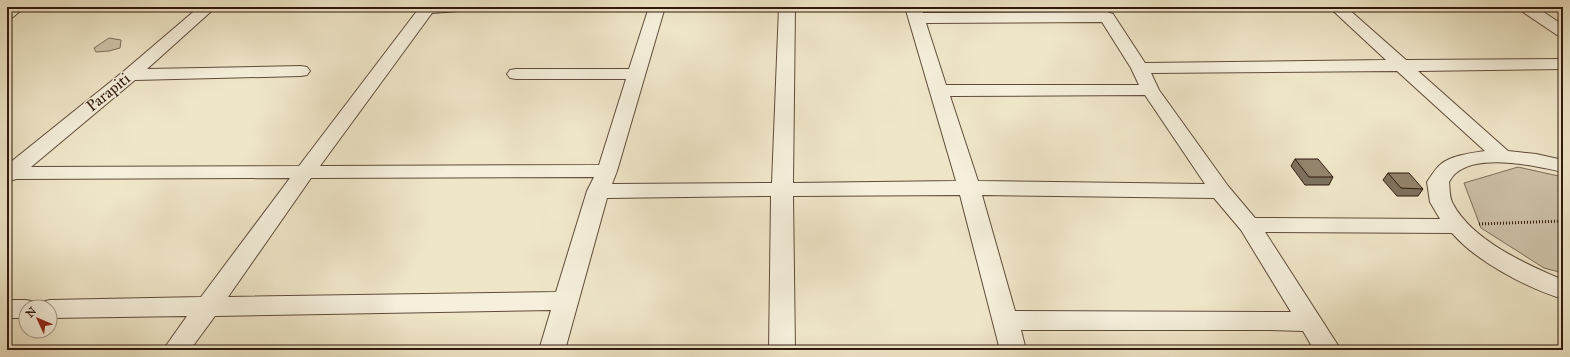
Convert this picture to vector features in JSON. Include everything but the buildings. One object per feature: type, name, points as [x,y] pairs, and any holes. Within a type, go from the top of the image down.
[{"type":"street","points":[[7,14],[17,7]]},
{"type":"street","name":"Parapiti","points":[[8,175],[130,75],[208,7]]},
{"type":"street","points":[[176,350],[305,172],[427,8],[466,7]]},
{"type":"street","points":[[552,350],[657,7]]},
{"type":"street","points":[[782,350],[782,188],[787,7]]},
{"type":"street","points":[[1336,7],[1502,156]]},
{"type":"street","points":[[1526,7],[1563,32]]},
{"type":"street","points":[[1540,7],[1563,22]]},
{"type":"street","points":[[1013,350],[969,188],[914,12],[1114,15],[1150,90],[1220,191],[1249,225],[1328,350]]},
{"type":"street","points":[[1140,68],[1563,64]]},
{"type":"street","points":[[130,75],[301,71]]},
{"type":"street","points":[[516,74],[637,74]]},
{"type":"street","points":[[939,91],[1150,90]]},
{"type":"street","points":[[1563,166],[1536,160],[1502,156],[1470,159],[1449,168],[1438,182],[1441,202],[1457,226],[1486,251],[1528,275],[1563,290]]},
{"type":"street","points":[[8,175],[305,172],[782,188],[969,188],[1220,191]]},
{"type":"street","points":[[1249,225],[1457,226]]},
{"type":"street","points":[[58,308],[566,301]]},
{"type":"street","points":[[7,309],[18,309]]},
{"type":"street","points":[[1005,321],[1269,320],[1310,322]]},
{"type":"path","points":[[1457,226],[1494,222],[1563,221]]},
{"type":"shaded area","points":[[109,38],[121,40],[120,48],[96,52],[94,48]]},
{"type":"shaded area","points":[[1518,167],[1563,177],[1563,273],[1544,268],[1481,228],[1464,183]]}]
